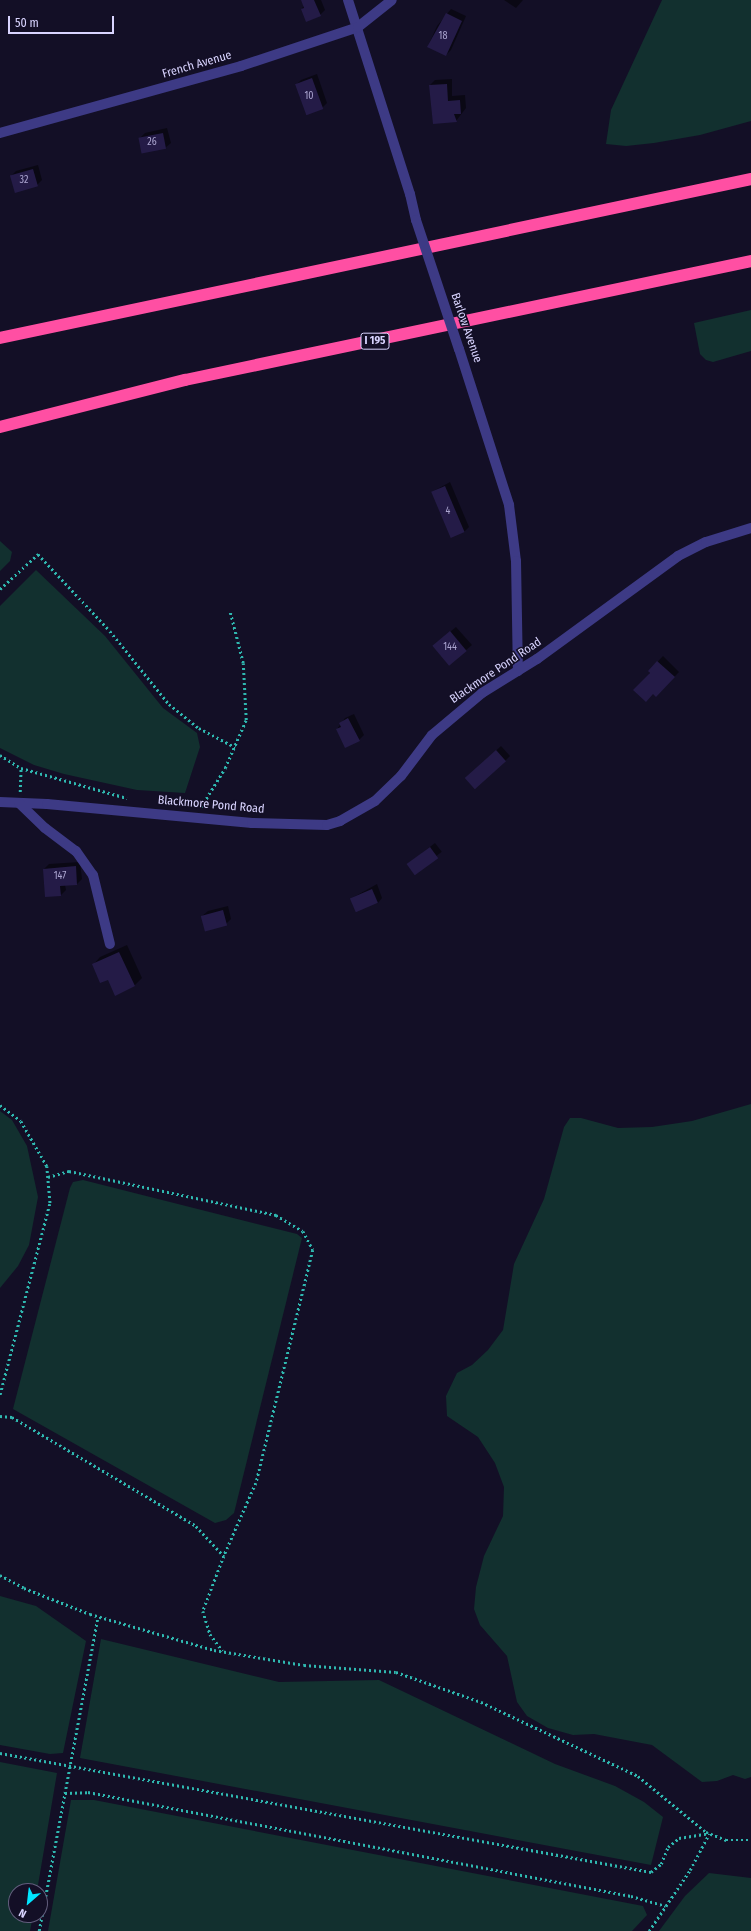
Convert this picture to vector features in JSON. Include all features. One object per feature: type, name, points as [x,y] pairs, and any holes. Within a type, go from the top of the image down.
[{"type":"highway","points":[[0,338],[751,180]]},
{"type":"highway","name":"I 195","points":[[0,427],[186,380],[751,261]]},
{"type":"street","name":"Barlow Avenue","points":[[348,0],[358,27],[410,194],[416,220],[509,505],[516,561],[518,671]]},
{"type":"street","name":"French Avenue","points":[[0,133],[241,66],[358,27],[392,0]]},
{"type":"street","name":"Blackmore Pond Road","points":[[0,802],[195,817],[252,823],[327,825],[353,815],[375,801],[401,776],[432,735],[462,708],[518,671],[678,556],[706,542],[751,528]]},
{"type":"street","points":[[20,803],[45,828],[76,851],[93,875],[110,944]]},
{"type":"path","points":[[0,590],[38,554],[110,631],[169,704],[199,728],[235,747]]},
{"type":"path","points":[[195,817],[225,768],[246,720],[243,663],[230,612]]},
{"type":"path","points":[[0,755],[21,768],[134,800]]},
{"type":"path","points":[[20,803],[21,768]]},
{"type":"path","points":[[0,1105],[21,1121],[47,1166],[50,1204],[0,1396]]},
{"type":"path","points":[[48,1177],[70,1171],[276,1215],[303,1232],[313,1250],[256,1483],[224,1556],[203,1611],[210,1634],[224,1652]]},
{"type":"path","points":[[0,1416],[12,1417],[196,1526],[224,1556]]},
{"type":"path","points":[[0,1575],[24,1588],[98,1617],[224,1652],[304,1665],[396,1672],[481,1702],[638,1776],[710,1833],[726,1840],[751,1840]]},
{"type":"path","points":[[39,1931],[98,1617]]},
{"type":"path","points":[[0,1753],[651,1872],[661,1864],[668,1847],[679,1838],[710,1833]]},
{"type":"path","points":[[65,1793],[88,1792],[631,1896],[666,1906]]},
{"type":"path","points":[[649,1931],[690,1870],[710,1833]]},
{"type":"green space","points":[[662,0],[751,0],[751,121],[700,135],[654,143],[626,146],[606,144],[611,110]]},
{"type":"green space","points":[[751,310],[751,351],[713,362],[706,360],[700,354],[694,323]]},
{"type":"green space","points":[[0,541],[12,552],[10,561],[0,571]]},
{"type":"green space","points":[[36,570],[105,636],[163,708],[197,733],[200,747],[185,793],[137,790],[64,774],[34,765],[0,748],[0,606]]},
{"type":"green space","points":[[751,1104],[751,1777],[745,1779],[733,1775],[717,1781],[702,1782],[652,1745],[594,1734],[573,1735],[548,1728],[527,1716],[517,1702],[507,1656],[480,1625],[474,1609],[476,1587],[484,1556],[503,1516],[504,1487],[495,1463],[478,1437],[447,1416],[446,1396],[457,1373],[472,1365],[488,1350],[503,1330],[514,1264],[544,1199],[564,1127],[570,1118],[581,1118],[618,1128],[652,1127],[692,1121]]},
{"type":"green space","points":[[0,1111],[12,1120],[27,1146],[38,1197],[29,1245],[18,1266],[0,1288]]},
{"type":"green space","points":[[83,1180],[297,1234],[302,1238],[234,1513],[226,1520],[215,1523],[13,1409],[70,1188],[73,1182]]},
{"type":"green space","points":[[0,1596],[36,1606],[86,1641],[63,1753],[50,1754],[0,1745]]},
{"type":"green space","points":[[101,1639],[279,1682],[379,1680],[555,1764],[615,1786],[644,1802],[663,1817],[651,1865],[80,1758]]},
{"type":"green space","points":[[0,1762],[57,1773],[38,1883],[8,1883],[8,1923],[32,1923],[30,1931],[0,1931]]},
{"type":"green space","points":[[71,1800],[94,1800],[643,1906],[647,1915],[632,1931],[48,1931]]},
{"type":"green space","points":[[709,1873],[751,1878],[751,1931],[659,1931],[685,1896]]},
{"type":"building","points":[[301,0],[314,0],[321,16],[306,22],[301,9],[304,8]]},
{"type":"building","points":[[446,13],[462,21],[446,56],[427,47]]},
{"type":"building","points":[[312,78],[323,109],[306,115],[295,84]]},
{"type":"building","points":[[447,84],[448,101],[460,100],[461,114],[454,114],[457,122],[433,124],[429,85]]},
{"type":"building","points":[[163,133],[166,149],[142,153],[138,138]]},
{"type":"building","points":[[33,169],[38,186],[15,193],[10,176]]},
{"type":"building","points":[[445,486],[465,532],[451,538],[431,492]]},
{"type":"building","points":[[450,631],[467,651],[449,666],[432,646]]},
{"type":"building","points":[[657,661],[675,677],[656,697],[653,694],[646,702],[633,690],[650,673],[648,671]]},
{"type":"building","points":[[348,718],[360,741],[345,748],[336,729],[341,727],[339,723]]},
{"type":"building","points":[[496,750],[506,761],[475,789],[465,778]]},
{"type":"building","points":[[430,847],[438,858],[415,875],[407,864]]},
{"type":"building","points":[[76,866],[77,885],[60,886],[61,896],[45,897],[43,869]]},
{"type":"building","points":[[372,889],[378,903],[356,912],[350,898]]},
{"type":"building","points":[[223,910],[227,925],[205,931],[201,916]]},
{"type":"building","points":[[119,952],[135,986],[115,996],[108,980],[100,983],[92,964]]}]
